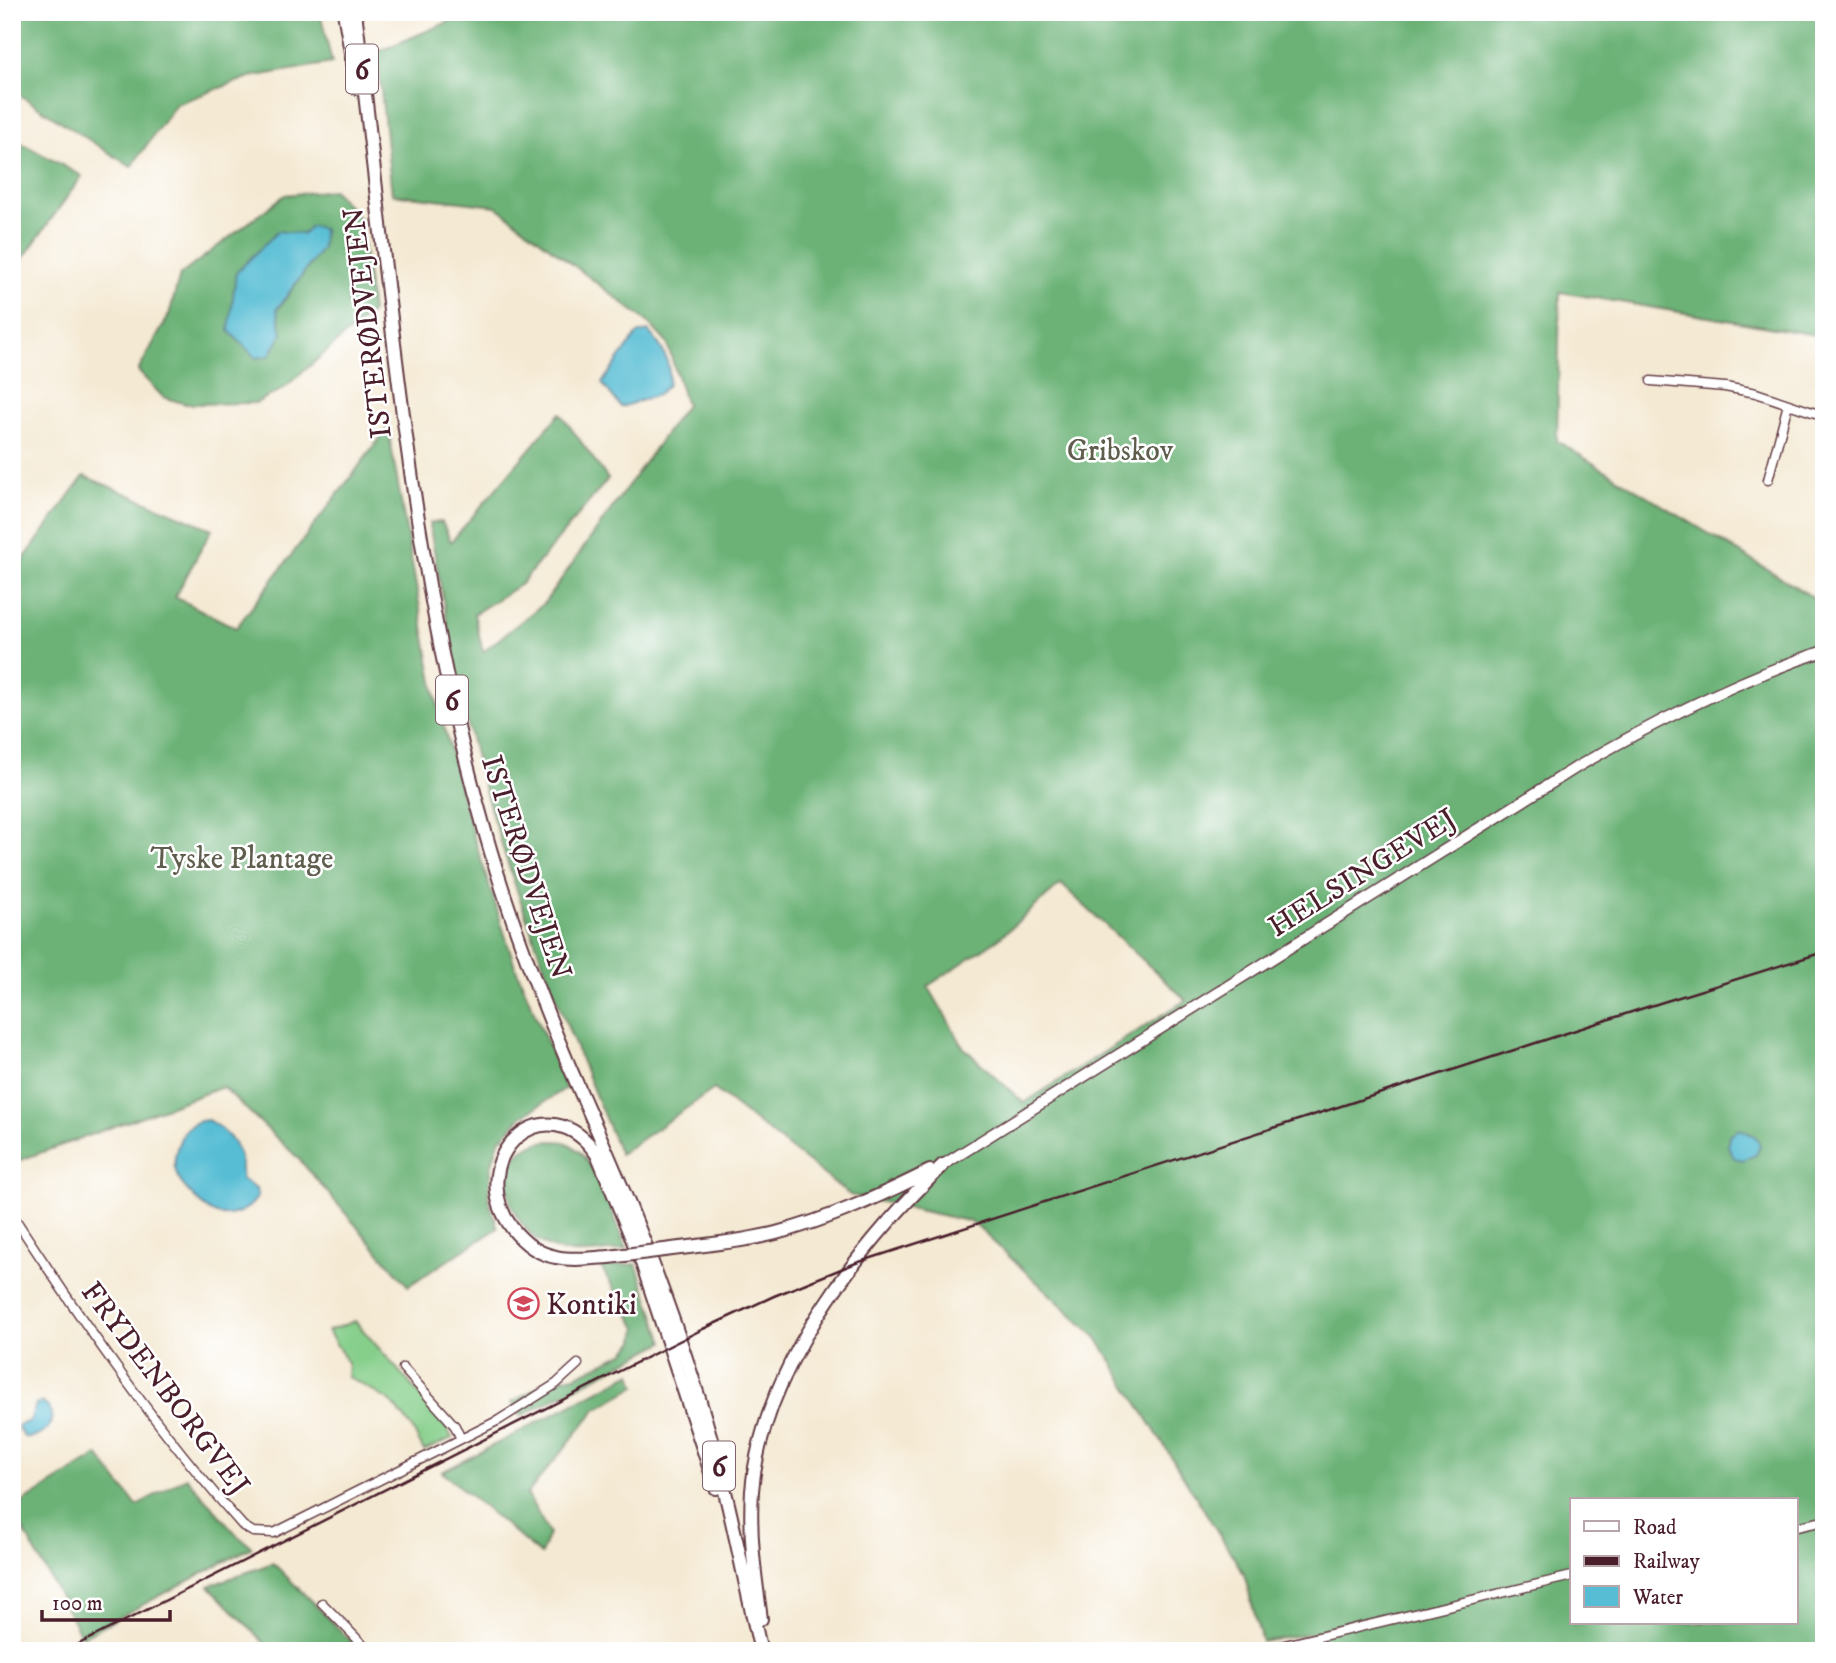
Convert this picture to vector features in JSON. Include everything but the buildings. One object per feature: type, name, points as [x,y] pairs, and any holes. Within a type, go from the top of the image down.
[{"type":"highway","points":[[344,12],[358,93],[369,127]]},
{"type":"highway","name":"ISTERØDVEJEN","points":[[355,12],[412,476],[434,611],[470,780],[504,893],[543,1003],[645,1245],[671,1315],[701,1407],[763,1651]]},
{"type":"highway","points":[[733,1525],[717,1490],[642,1264],[598,1156],[588,1141],[573,1130],[555,1125],[536,1126],[519,1134],[506,1147],[498,1164],[497,1182],[499,1202],[507,1220],[534,1249],[553,1257],[573,1259],[609,1256],[680,1248],[773,1234],[853,1207],[943,1165]]},
{"type":"highway","points":[[763,1651],[751,1536],[752,1489],[764,1431],[778,1392],[793,1357],[829,1299],[883,1227],[943,1165]]},
{"type":"highway","name":"ISTERØDVEJEN","points":[[754,1624],[754,1651]]},
{"type":"street","points":[[1651,382],[1725,387],[1756,393],[1824,416]]},
{"type":"street","points":[[1768,480],[1788,404]]},
{"type":"street","name":"HELSINGEVEJ","points":[[943,1165],[1629,736],[1695,703],[1824,651]]},
{"type":"street","name":"FRYDENBORGVEJ","points":[[12,1214],[172,1443],[243,1526],[253,1532],[274,1533],[499,1420],[545,1391],[578,1364]]},
{"type":"street","points":[[403,1368],[455,1426],[461,1439]]},
{"type":"street","points":[[1798,1527],[1824,1521]]},
{"type":"street","points":[[1260,1651],[1570,1576]]},
{"type":"street","points":[[322,1603],[369,1651]]},
{"type":"green space","points":[[12,12],[320,12],[332,63],[250,77],[176,104],[131,167],[12,90]]},
{"type":"green space","name":"Gribskov","points":[[472,12],[1824,12],[1822,336],[1560,292],[1557,441],[1824,604],[1824,1651],[1317,1651],[1312,1633],[1262,1642],[1244,1574],[1097,1338],[972,1222],[850,1195],[714,1089],[620,1154],[545,968],[495,825],[465,714],[429,523],[442,522],[451,542],[560,413],[608,479],[521,584],[474,614],[483,652],[544,603],[686,405],[667,343],[649,323],[496,206],[392,194],[377,52]],"holes":[[[1061,884],[1186,1000],[1024,1103],[964,1048],[928,986],[998,939]]]},
{"type":"green space","points":[[12,138],[82,176],[12,274]]},
{"type":"green space","points":[[333,190],[360,219],[372,312],[283,389],[256,403],[186,404],[163,397],[138,371],[169,315],[180,275],[285,195]],"holes":[[[323,229],[322,248],[277,310]]]},
{"type":"green space","name":"Tyske Plantage","points":[[388,428],[435,693],[470,825],[515,966],[566,1088],[521,1117],[499,1141],[492,1164],[488,1198],[498,1228],[408,1286],[298,1158],[223,1087],[12,1163],[12,579],[84,476],[212,529],[175,597],[236,628]]},
{"type":"green space","points":[[550,1141],[567,1143],[578,1150],[587,1161],[603,1190],[627,1249],[592,1253],[566,1252],[539,1241],[525,1227],[514,1210],[508,1192],[508,1174],[514,1159],[528,1147]]},
{"type":"green space","points":[[636,1264],[664,1342],[521,1416],[511,1403],[549,1381],[575,1376],[624,1353],[635,1341],[637,1328],[601,1267]]},
{"type":"green space","points":[[355,1321],[443,1421],[452,1438],[424,1451],[411,1426],[390,1401],[347,1376],[348,1363],[328,1331]]},
{"type":"green space","points":[[632,1373],[636,1386],[596,1409],[527,1494],[549,1533],[541,1555],[442,1472]]},
{"type":"green space","points":[[98,1455],[137,1506],[186,1477],[238,1536],[252,1547],[82,1637],[12,1509]]},
{"type":"green space","points":[[273,1563],[361,1651],[272,1651],[209,1586]]},
{"type":"water","points":[[311,226],[323,229],[322,248],[277,309],[282,334],[269,356],[256,358],[229,331],[236,273],[278,231],[303,234]]},
{"type":"water","points":[[648,331],[665,356],[669,370],[668,385],[657,395],[621,407],[602,383],[637,334]]},
{"type":"water","points":[[208,1120],[224,1131],[235,1144],[240,1160],[241,1179],[256,1189],[258,1196],[254,1202],[235,1214],[221,1215],[205,1207],[182,1184],[177,1175],[174,1160],[180,1140],[187,1128],[194,1123]]},
{"type":"water","points":[[1740,1129],[1755,1136],[1760,1145],[1756,1155],[1743,1160],[1734,1158],[1728,1146],[1729,1135]]},
{"type":"water","points":[[42,1402],[51,1414],[49,1426],[39,1435],[24,1437],[19,1425],[30,1421],[36,1404]]},
{"type":"railway","points":[[65,1651],[703,1329],[774,1296],[856,1263],[1824,952]]},
{"type":"place","name":"Kontiki","points":[[523,1304]]}]
